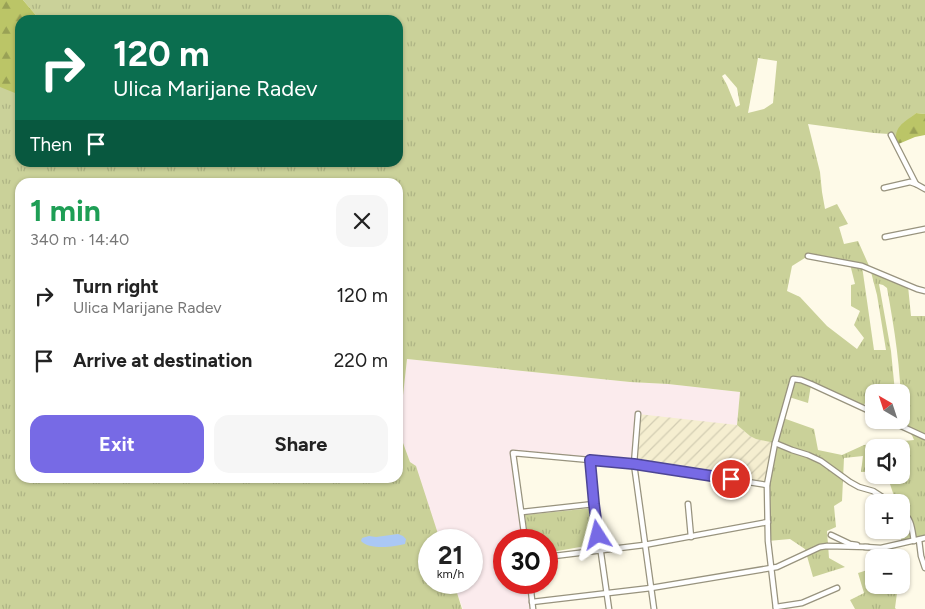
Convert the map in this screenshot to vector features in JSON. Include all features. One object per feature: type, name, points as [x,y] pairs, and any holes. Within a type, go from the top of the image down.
[{"type":"street","points":[[891,135],[916,184]]},
{"type":"street","points":[[884,188],[910,182],[925,189]]},
{"type":"street","points":[[885,237],[925,229]]},
{"type":"street","points":[[808,256],[870,268],[917,290],[925,290]]},
{"type":"street","points":[[837,588],[802,603],[776,608],[768,541],[768,485],[775,443],[793,379],[811,384],[865,409]]},
{"type":"street","points":[[638,414],[634,464],[654,609]]},
{"type":"street","points":[[908,429],[925,437]]},
{"type":"street","points":[[775,443],[821,461],[850,482],[878,494]]},
{"type":"street","points":[[524,529],[513,452],[634,464],[768,485]]},
{"type":"street","points":[[590,460],[594,504],[610,609]]},
{"type":"street","points":[[522,512],[594,504]]},
{"type":"street","points":[[688,504],[691,537]]},
{"type":"street","points":[[558,556],[644,545],[768,522]]},
{"type":"street","points":[[910,523],[925,568]]},
{"type":"street","points":[[831,535],[850,544],[868,548]]},
{"type":"street","points":[[532,602],[651,588],[777,567],[827,546],[881,548],[925,538]]},
{"type":"street","points":[[531,594],[533,609]]},
{"type":"shaded area","points":[[407,359],[740,392],[737,425],[716,423],[634,464],[583,457],[513,453],[523,529],[493,529],[493,594],[531,594],[533,609],[463,609],[457,594],[483,594],[483,529],[435,529],[403,443],[403,396]]},
{"type":"shaded area","points":[[638,414],[737,425],[750,436],[775,443],[767,485],[634,464]]},
{"type":"green space","points":[[0,0],[23,0],[36,15],[15,15],[15,93],[0,87]]},
{"type":"green space","points":[[23,0],[925,0],[925,114],[916,113],[908,120],[896,145],[889,134],[808,124],[820,172],[825,209],[837,204],[848,224],[839,227],[844,244],[858,241],[870,268],[862,266],[874,350],[886,350],[877,295],[871,272],[908,286],[911,316],[925,316],[925,538],[901,544],[901,539],[910,539],[910,494],[893,494],[890,484],[910,484],[910,440],[914,440],[905,429],[910,429],[910,384],[900,384],[887,288],[883,285],[879,284],[891,351],[894,384],[865,384],[865,403],[862,408],[811,385],[808,403],[789,397],[783,418],[814,429],[818,450],[842,455],[865,445],[865,472],[861,472],[863,456],[844,458],[842,501],[834,506],[836,527],[827,531],[829,558],[845,567],[813,577],[805,549],[790,539],[768,541],[767,485],[775,443],[756,439],[737,425],[740,392],[407,359],[403,396],[403,178],[15,178],[15,483],[403,483],[403,443],[410,462],[416,466],[436,529],[418,529],[418,594],[457,594],[462,609],[0,609],[0,83],[15,71],[15,167],[403,167],[403,15],[36,15]],"holes":[[[758,58],[777,61],[773,103],[764,109],[748,113]],[[725,74],[737,88],[740,105],[736,107],[722,76]],[[808,256],[850,264],[855,284],[851,285],[851,306],[860,311],[854,325],[864,338],[857,349],[827,326],[800,297],[787,291],[792,266]]]},
{"type":"green space","points":[[916,113],[925,114],[925,135],[896,145],[898,129]]},
{"type":"green space","points":[[592,508],[597,544],[558,551],[558,529],[527,529],[525,515]]},
{"type":"green space","points":[[865,571],[865,594],[897,594],[896,609],[855,609],[850,600],[864,593],[858,573]]},
{"type":"water","points":[[398,534],[406,539],[405,544],[376,547],[361,541],[362,538],[369,536]]},
{"type":"route","points":[[598,535],[590,460],[634,464],[731,479]]}]
